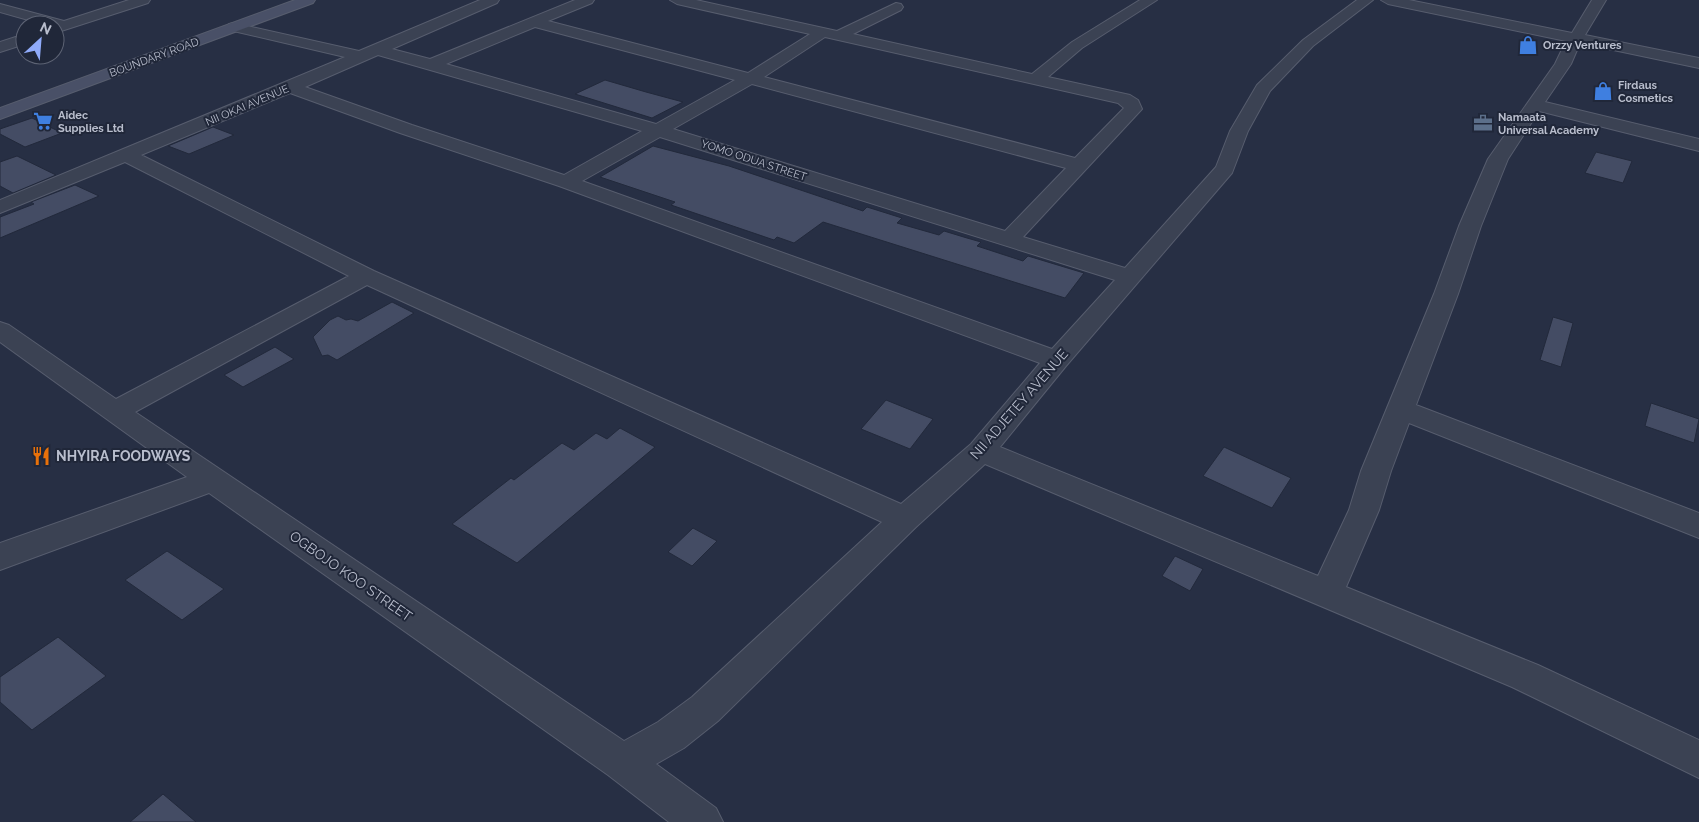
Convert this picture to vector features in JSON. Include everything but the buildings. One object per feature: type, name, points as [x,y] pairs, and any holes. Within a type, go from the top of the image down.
[{"type":"main road","name":"BOUNDARY ROAD","points":[[0,100],[278,0]]},
{"type":"main road","name":"BOUNDARY ROAD","points":[[0,114],[308,0]]},
{"type":"street","points":[[65,26],[143,0]]},
{"type":"street","name":"NII OKAI AVENUE","points":[[0,206],[290,87],[492,0]]},
{"type":"street","points":[[430,65],[587,0]]},
{"type":"street","points":[[677,0],[1124,99],[1132,104],[1132,109],[1008,240]]},
{"type":"street","points":[[723,10],[744,0]]},
{"type":"street","points":[[1034,80],[1077,45],[1150,0]]},
{"type":"street","name":"NII ADJETEY AVENUE","points":[[622,762],[672,735],[704,709],[905,519],[981,451],[1057,360],[1224,169],[1239,131],[1263,89],[1308,43],[1366,0]]},
{"type":"street","points":[[1388,0],[1699,63]]},
{"type":"street","points":[[1326,594],[1364,510],[1376,471],[1470,226],[1498,160],[1563,64],[1575,38],[1599,0]]},
{"type":"street","points":[[566,182],[830,34],[896,7]]},
{"type":"street","points":[[0,8],[21,15]]},
{"type":"street","points":[[534,22],[1079,165]]},
{"type":"street","points":[[234,28],[359,56]]},
{"type":"street","points":[[0,47],[15,42]]},
{"type":"street","name":"YOMO ODUA STREET","points":[[376,49],[658,130],[1130,277]]},
{"type":"street","points":[[290,87],[406,129],[566,182],[1057,360]]},
{"type":"street","points":[[1536,105],[1699,145]]},
{"type":"street","points":[[125,155],[246,214],[366,276],[905,519]]},
{"type":"street","points":[[116,411],[366,276]]},
{"type":"street","name":"OGBOJO KOO STREET","points":[[0,330],[212,480],[622,762],[702,822]]},
{"type":"street","points":[[1401,410],[1699,526]]},
{"type":"street","points":[[981,451],[1525,676],[1699,760]]},
{"type":"street","points":[[0,557],[212,480]]},
{"type":"place","name":"Orzzy Ventures","points":[[1528,45]]},
{"type":"place","name":"Firdaus Cosmetics","points":[[1603,91]]},
{"type":"place","name":"Aidec Supplies Ltd","points":[[43,121]]},
{"type":"place","name":"Namaata Universal Academy","points":[[1483,123]]},
{"type":"place","name":"NHYIRA FOODWAYS","points":[[41,456]]}]
